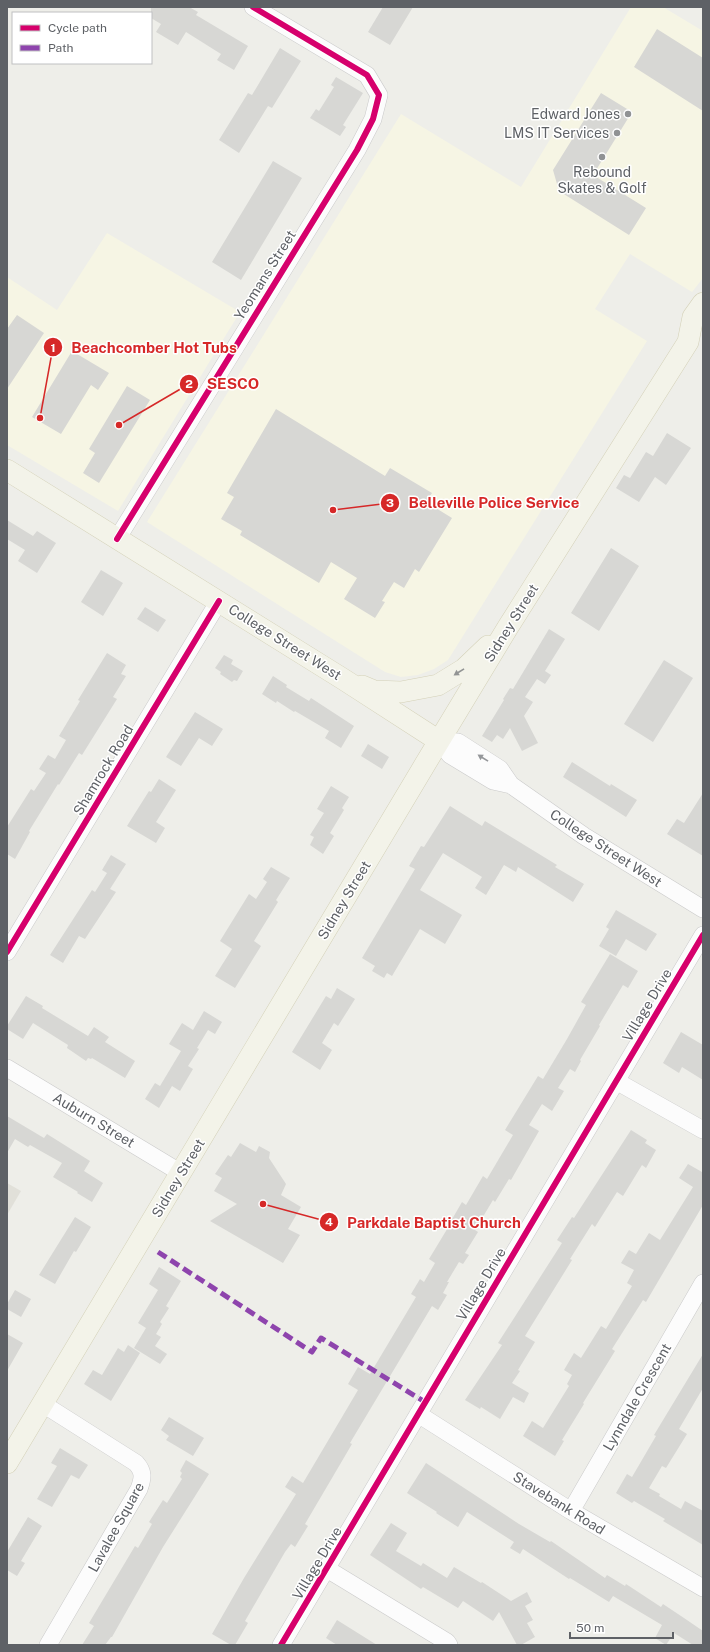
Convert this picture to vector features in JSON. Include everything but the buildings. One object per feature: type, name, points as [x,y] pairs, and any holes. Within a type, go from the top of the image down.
[{"type":"main road","name":"Sidney Street","points":[[7,1463],[508,627],[696,337],[693,317],[703,303]]},
{"type":"main road","name":"College Street West","points":[[7,470],[219,601],[439,741]]},
{"type":"main road","points":[[343,679],[374,691],[401,692],[438,685],[464,668],[508,627]]},
{"type":"street","name":"Yeomans Street","points":[[117,539],[357,150],[373,119],[379,95],[367,75],[253,7]]},
{"type":"street","name":"Shamrock Road","points":[[7,952],[219,601]]},
{"type":"street","name":"College Street West","points":[[439,741],[450,755],[493,781],[510,785],[584,836],[703,909]]},
{"type":"street","name":"Village Drive","points":[[281,1645],[703,935]]},
{"type":"street","name":"Auburn Street","points":[[7,1068],[181,1173]]},
{"type":"street","points":[[616,1081],[703,1130]]},
{"type":"street","name":"Lynndale Crescent","points":[[570,1510],[703,1283]]},
{"type":"street","name":"Lavalee Square","points":[[43,1404],[136,1464],[141,1469],[143,1478],[139,1489],[48,1645]]},
{"type":"street","name":"Stavebank Road","points":[[418,1414],[570,1510],[703,1588]]},
{"type":"street","points":[[327,1569],[449,1645]]},
{"type":"shaded area","points":[[631,7],[663,7],[703,31],[703,278],[692,292],[630,254],[595,309],[647,341],[448,660],[434,669],[418,675],[401,677],[385,672],[147,522],[401,114],[521,187]]},
{"type":"shaded area","points":[[107,233],[240,312],[118,511],[7,445],[7,277],[57,310]]},
{"type":"shaded area","points":[[7,1183],[21,1191],[7,1215]]},
{"type":"marked path","points":[[158,1252],[312,1352],[321,1338],[425,1402]]},
{"type":"cycle path","points":[[117,539],[357,150],[373,119],[379,95],[367,75],[253,7]]},
{"type":"cycle path","points":[[7,952],[219,601]]},
{"type":"cycle path","points":[[281,1645],[703,935]]},
{"type":"place","name":"Edward Jones","points":[[628,114]]},
{"type":"place","name":"LMS IT Services","points":[[617,133]]},
{"type":"place","name":"Rebound Skates & Golf","points":[[602,157]]},
{"type":"place","name":"Beachcomber Hot Tubs","points":[[40,418]]},
{"type":"place","name":"SESCO","points":[[119,425]]},
{"type":"place","name":"Belleville Police Service","points":[[333,510]]},
{"type":"place","name":"Parkdale Baptist Church","points":[[263,1204]]}]
